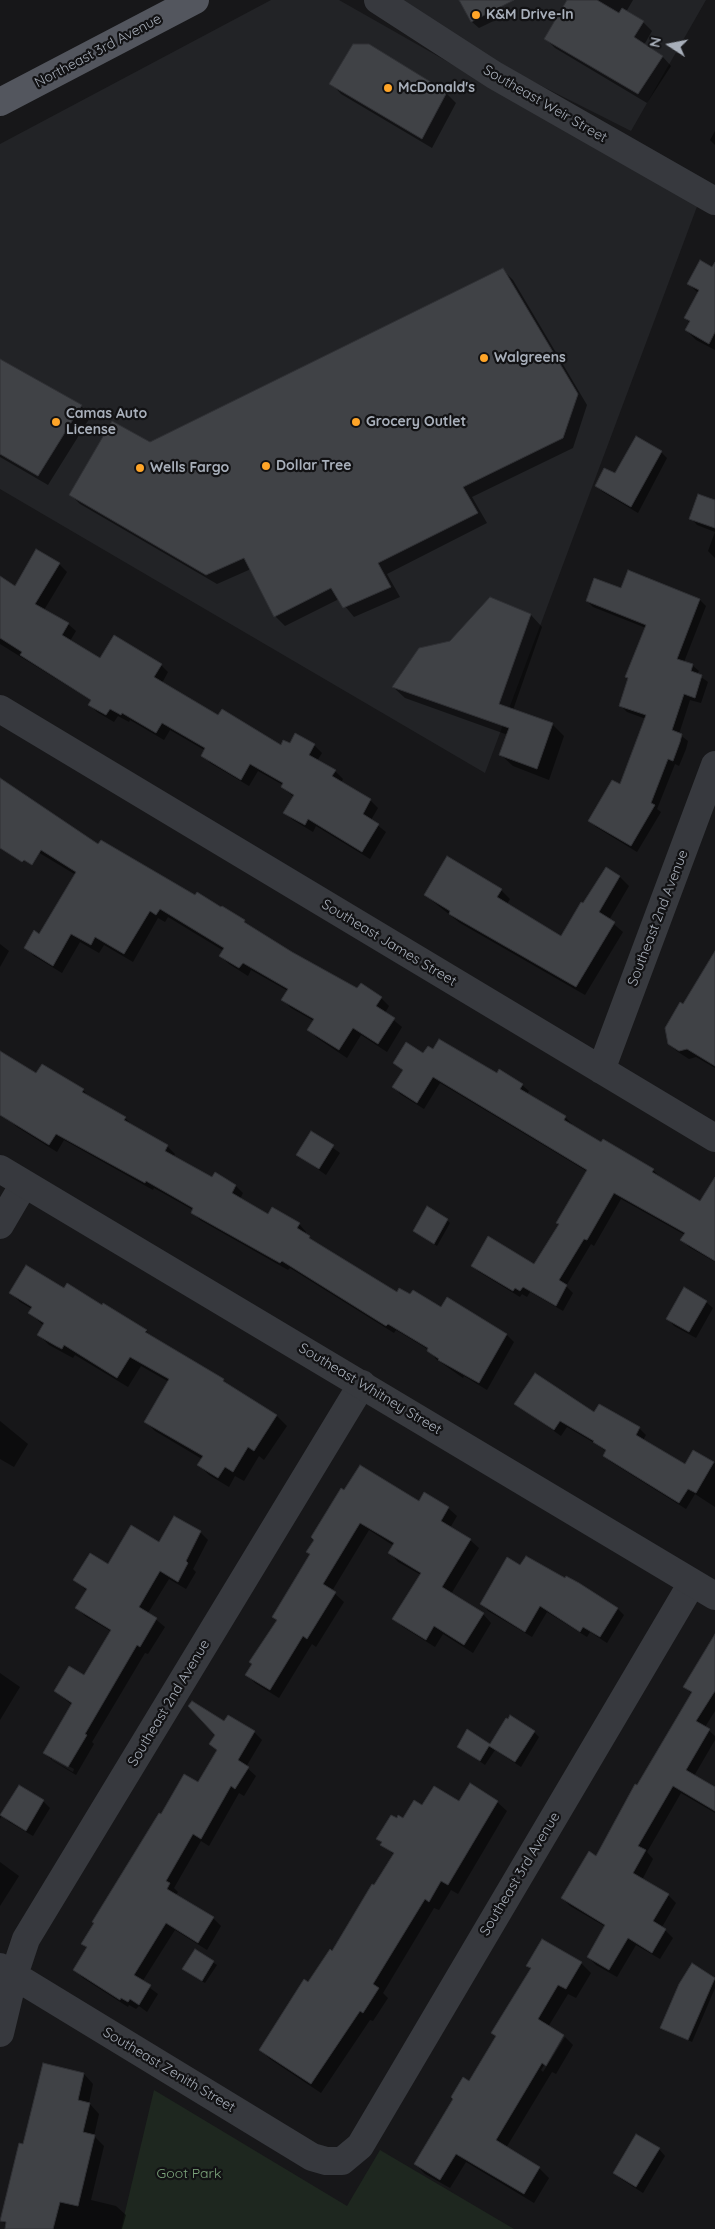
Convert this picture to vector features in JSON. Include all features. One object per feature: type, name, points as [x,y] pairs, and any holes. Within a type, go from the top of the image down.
[{"type":"main road","name":"Northeast 3rd Avenue","points":[[0,102],[195,0]]},
{"type":"street","name":"Southeast Weir Street","points":[[378,0],[494,75],[715,200]]},
{"type":"street","name":"Southeast James Street","points":[[0,709],[715,1138]]},
{"type":"street","name":"Southeast 2nd Avenue","points":[[601,1070],[715,765]]},
{"type":"street","name":"Southeast Whitney Street","points":[[0,1169],[704,1589]]},
{"type":"street","points":[[0,1225],[24,1184]]},
{"type":"street","name":"Southeast 2nd Avenue","points":[[0,2033],[7,1971],[362,1384]]},
{"type":"street","name":"Southeast 3rd Avenue","points":[[342,2160],[360,2146],[704,1589]]},
{"type":"street","name":"Southeast Zenith Street","points":[[7,1971],[312,2157],[326,2161],[342,2160]]},
{"type":"shaded area","points":[[271,0],[339,0],[698,204],[485,773],[0,489],[0,144]]},
{"type":"shaded area","points":[[402,0],[706,0],[631,131],[480,55]]},
{"type":"green space","name":"Goot Park","points":[[154,2090],[347,2206],[380,2150],[514,2229],[121,2229]]},
{"type":"building","name":"K&M Drive-In","points":[[459,0],[514,0],[471,22]]},
{"type":"building","points":[[567,0],[597,0],[619,13],[622,8],[644,21],[634,37],[663,56],[638,94],[544,39]]},
{"type":"building","name":"McDonald's","points":[[353,44],[369,44],[447,92],[422,139],[329,84]]},
{"type":"building","points":[[700,260],[712,267],[715,262],[715,332],[709,344],[685,330],[690,321],[684,318],[699,290],[687,284]]},
{"type":"building","points":[[503,268],[578,394],[563,438],[463,487],[478,513],[378,563],[391,587],[343,608],[331,588],[274,617],[244,558],[206,575],[69,495],[112,421],[150,442]]},
{"type":"building","points":[[0,359],[82,405],[38,476],[0,454]]},
{"type":"building","points":[[636,436],[662,451],[631,507],[595,486],[604,468],[615,473]]},
{"type":"building","points":[[698,494],[715,500],[715,528],[689,519]]},
{"type":"building","points":[[36,549],[60,563],[35,604],[69,623],[62,635],[100,658],[114,635],[162,664],[154,677],[218,715],[222,709],[281,745],[283,740],[290,743],[295,733],[315,744],[309,755],[336,770],[332,776],[371,799],[363,814],[379,824],[362,852],[308,819],[305,825],[283,813],[294,795],[281,787],[283,783],[250,764],[241,780],[201,756],[205,748],[162,723],[156,733],[122,713],[121,715],[110,709],[106,715],[88,705],[91,700],[20,655],[22,652],[0,638],[0,576],[15,586]]},
{"type":"building","points":[[628,570],[700,599],[677,659],[693,664],[691,671],[702,675],[695,698],[684,694],[672,730],[682,734],[680,742],[673,761],[668,759],[651,803],[655,805],[631,846],[588,821],[612,780],[620,784],[646,715],[619,706],[628,678],[625,677],[646,625],[586,601],[594,578],[621,588]]},
{"type":"building","points":[[490,597],[531,614],[499,704],[553,723],[537,769],[499,755],[509,728],[392,687],[419,648],[450,641]]},
{"type":"building","points":[[0,778],[98,844],[101,840],[195,895],[197,892],[222,906],[292,952],[357,988],[361,983],[382,997],[376,1006],[395,1018],[378,1044],[353,1028],[339,1050],[307,1030],[314,1019],[281,1000],[288,989],[243,963],[239,968],[219,956],[224,948],[160,909],[156,915],[150,911],[124,954],[95,937],[91,945],[71,934],[53,966],[24,948],[34,930],[39,934],[76,872],[41,850],[32,865],[24,860],[22,862],[0,848]]},
{"type":"building","points":[[447,856],[502,889],[497,897],[561,936],[581,902],[583,903],[606,867],[620,876],[599,912],[615,922],[576,987],[449,914],[450,911],[424,895]]},
{"type":"building","points":[[715,951],[715,1066],[687,1049],[679,1051],[668,1044],[665,1028],[680,1002],[683,1004]]},
{"type":"building","points":[[439,1039],[497,1073],[499,1069],[523,1084],[520,1089],[566,1116],[564,1120],[601,1142],[603,1139],[654,1169],[652,1172],[700,1201],[715,1177],[715,1261],[680,1240],[685,1233],[614,1193],[587,1240],[584,1239],[559,1280],[567,1285],[556,1306],[523,1287],[520,1291],[515,1288],[513,1291],[471,1266],[488,1236],[534,1264],[559,1224],[556,1223],[587,1170],[433,1077],[417,1103],[392,1087],[403,1070],[393,1063],[406,1042],[423,1053],[428,1046],[433,1049]]},
{"type":"building","points":[[0,1051],[36,1073],[42,1064],[84,1089],[82,1092],[126,1117],[124,1120],[168,1145],[165,1151],[212,1177],[215,1172],[236,1185],[232,1193],[268,1214],[272,1207],[300,1223],[297,1228],[310,1236],[309,1238],[397,1292],[399,1288],[410,1294],[413,1290],[441,1307],[447,1297],[507,1334],[479,1383],[438,1360],[427,1351],[428,1348],[388,1324],[386,1326],[282,1261],[280,1263],[191,1213],[193,1208],[146,1181],[145,1183],[56,1134],[49,1145],[0,1115]]},
{"type":"building","points":[[311,1131],[334,1145],[319,1169],[296,1155]]},
{"type":"building","points":[[427,1206],[448,1219],[434,1244],[413,1231]]},
{"type":"building","points":[[26,1265],[64,1288],[67,1283],[102,1305],[103,1303],[147,1330],[145,1332],[224,1379],[223,1381],[277,1415],[254,1451],[248,1447],[233,1472],[225,1467],[218,1478],[197,1465],[203,1456],[144,1422],[169,1379],[130,1357],[117,1378],[64,1345],[62,1349],[37,1335],[44,1323],[28,1313],[32,1307],[9,1293]]},
{"type":"building","points":[[684,1287],[707,1301],[689,1332],[666,1319]]},
{"type":"building","points":[[535,1373],[594,1412],[599,1404],[640,1427],[636,1435],[685,1464],[693,1450],[714,1462],[696,1493],[688,1489],[679,1503],[603,1456],[606,1450],[594,1441],[560,1421],[554,1430],[514,1404]]},
{"type":"building","points":[[360,1465],[419,1501],[424,1492],[449,1507],[441,1521],[471,1539],[442,1587],[484,1613],[464,1645],[434,1626],[426,1640],[392,1619],[421,1573],[388,1553],[394,1543],[360,1523],[323,1584],[336,1592],[307,1639],[303,1636],[270,1690],[245,1675],[252,1664],[249,1662],[277,1620],[272,1617],[310,1554],[306,1552],[314,1540],[311,1537],[341,1488],[344,1490]]},
{"type":"building","points":[[174,1516],[201,1531],[186,1561],[188,1563],[178,1582],[160,1571],[139,1607],[157,1618],[140,1647],[137,1645],[68,1767],[43,1753],[72,1703],[54,1691],[69,1666],[84,1675],[111,1630],[75,1608],[87,1589],[73,1580],[90,1553],[108,1564],[131,1525],[159,1542]]},
{"type":"building","points":[[526,1556],[565,1578],[566,1576],[579,1583],[618,1608],[600,1637],[583,1627],[580,1632],[540,1606],[525,1632],[480,1604],[507,1557],[520,1565]]},
{"type":"building","points":[[715,1634],[715,1691],[696,1721],[710,1729],[686,1770],[715,1787],[715,1811],[673,1786],[638,1846],[646,1850],[633,1873],[669,1894],[653,1921],[666,1929],[652,1953],[628,1938],[609,1970],[587,1957],[605,1925],[561,1898],[589,1851],[596,1856],[635,1784],[637,1785],[692,1692],[683,1687]]},
{"type":"building","points":[[192,1701],[224,1721],[228,1715],[255,1731],[238,1760],[249,1767],[235,1789],[231,1786],[201,1839],[193,1834],[166,1881],[170,1883],[167,1889],[214,1917],[198,1943],[166,1923],[134,1975],[151,1985],[139,2005],[130,1999],[128,2002],[121,1998],[120,2000],[73,1970],[87,1947],[81,1944],[94,1923],[92,1922],[159,1813],[161,1814],[184,1774],[198,1782],[217,1750],[209,1744],[215,1735],[188,1706]]},
{"type":"building","points":[[510,1715],[535,1731],[515,1762],[489,1746],[480,1761],[457,1747],[467,1729],[490,1744],[506,1718],[508,1719]]},
{"type":"building","points":[[470,1783],[498,1801],[448,1885],[441,1881],[429,1902],[425,1899],[373,1984],[379,1988],[363,2013],[360,2011],[311,2084],[259,2050],[304,1979],[308,1982],[330,1949],[332,1951],[372,1884],[374,1885],[394,1853],[380,1845],[382,1842],[376,1839],[391,1815],[397,1818],[398,1815],[403,1818],[414,1800],[422,1805],[434,1786],[459,1801]]},
{"type":"building","points":[[19,1785],[44,1800],[26,1831],[0,1815]]},
{"type":"building","points":[[542,1939],[582,1962],[566,1989],[558,1985],[538,2019],[564,2035],[546,2066],[542,2063],[496,2140],[540,2167],[524,2194],[456,2154],[440,2180],[414,2164],[453,2099],[451,2097],[463,2077],[469,2081],[496,2036],[491,2033],[531,1968],[526,1966]]},
{"type":"building","points":[[195,1949],[214,1961],[202,1981],[182,1969]]},
{"type":"building","points":[[692,1963],[715,1978],[688,2040],[660,2028],[679,1984]]},
{"type":"building","points":[[43,2063],[84,2073],[78,2100],[90,2103],[83,2132],[95,2135],[78,2206],[60,2202],[53,2229],[5,2229],[6,2222],[0,2221],[19,2143],[23,2144]]},
{"type":"building","points":[[636,2134],[660,2148],[636,2187],[613,2173]]},
{"type":"place","name":"K&M Drive-In","points":[[476,15]]},
{"type":"place","name":"McDonald's","points":[[388,88]]},
{"type":"place","name":"Walgreens","points":[[484,358]]},
{"type":"place","name":"Camas Auto License","points":[[56,422]]},
{"type":"place","name":"Grocery Outlet","points":[[356,422]]},
{"type":"place","name":"Dollar Tree","points":[[266,466]]},
{"type":"place","name":"Wells Fargo","points":[[140,468]]}]
